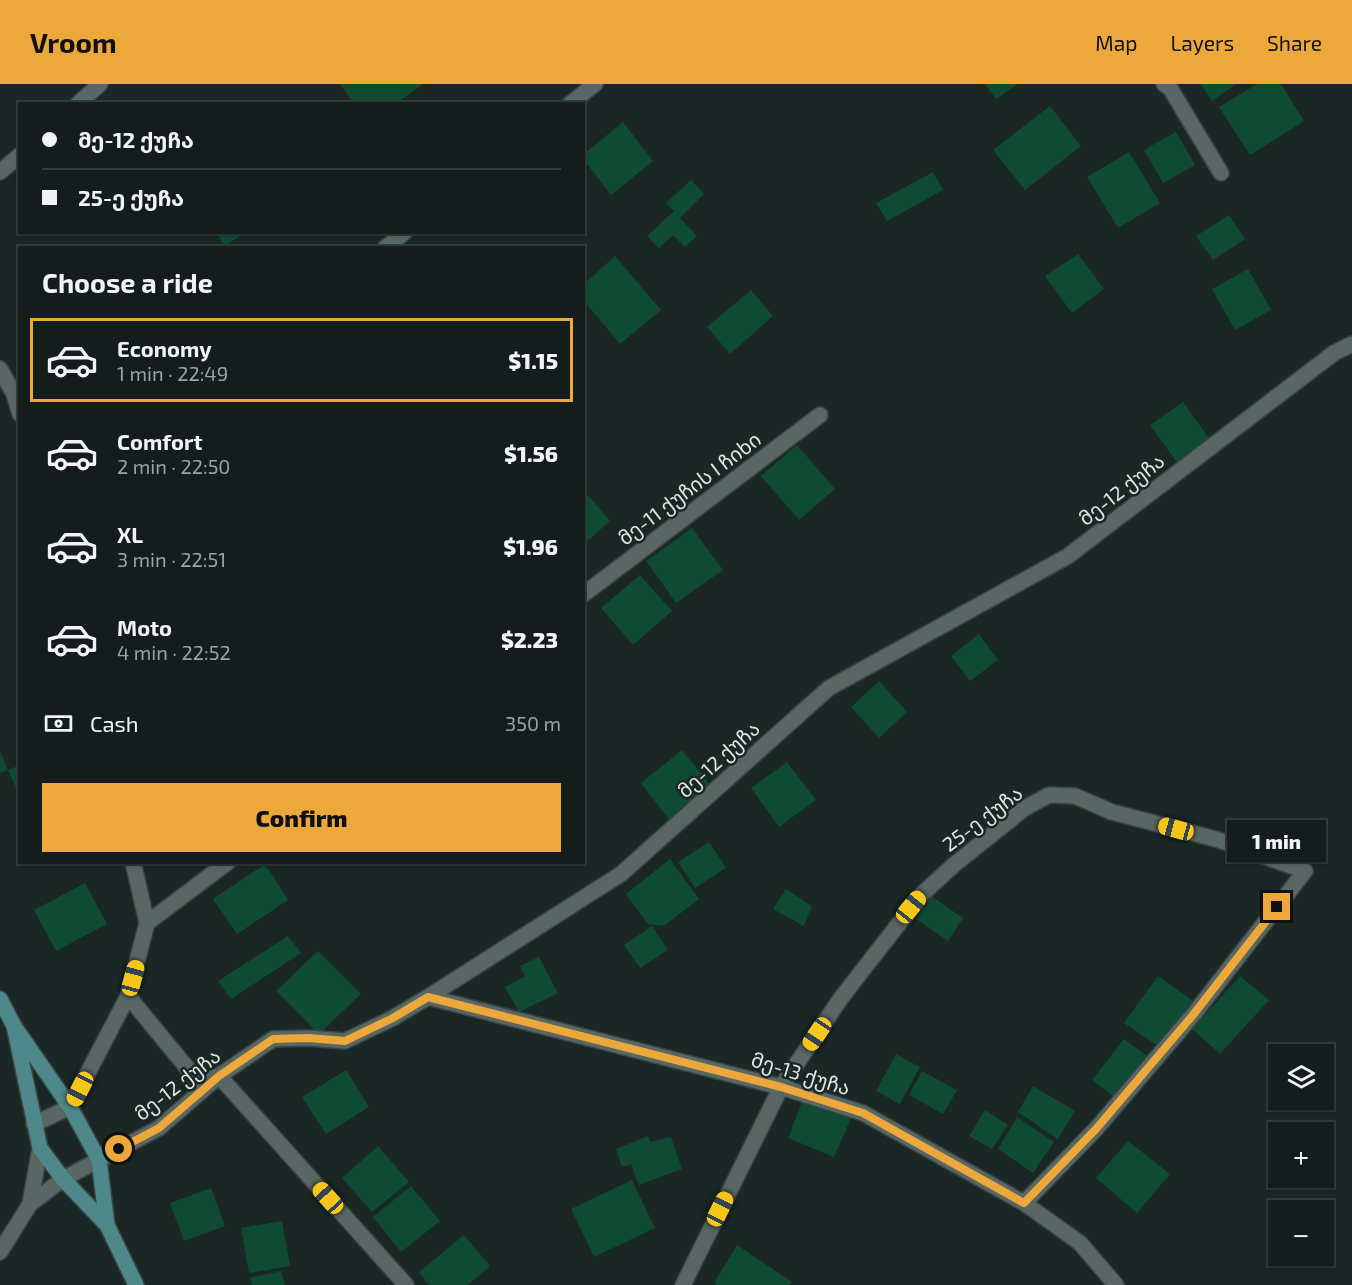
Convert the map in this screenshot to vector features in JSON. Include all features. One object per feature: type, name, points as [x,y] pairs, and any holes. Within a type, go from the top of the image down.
[{"type":"main road","points":[[0,999],[14,1026],[70,1107],[99,1160],[107,1225]]},
{"type":"main road","points":[[14,1026],[40,1148],[63,1179],[107,1225],[136,1285]]},
{"type":"street","points":[[80,102],[100,84]]},
{"type":"street","points":[[572,102],[595,84]]},
{"type":"street","points":[[1164,84],[1170,88],[1221,173]]},
{"type":"street","points":[[0,172],[18,157]]},
{"type":"street","points":[[388,246],[403,234]]},
{"type":"street","name":"მე-12 ქუჩა","points":[[30,1204],[63,1179],[159,1128],[219,1076],[273,1039],[308,1038],[345,1041],[393,1018],[428,997],[621,874],[829,688],[1068,556],[1325,360],[1352,344]]},
{"type":"street","points":[[0,369],[14,394],[18,407]]},
{"type":"street","name":"მე-11 ქუჩის I ჩიხი","points":[[585,593],[820,415]]},
{"type":"street","name":"25-ე ქუჩა","points":[[683,1285],[781,1087],[841,998],[922,894],[955,864],[1025,808],[1049,795],[1075,796],[1112,812],[1219,840],[1305,871],[1193,1015],[1096,1129],[1024,1203]]},
{"type":"street","points":[[34,1124],[70,1107],[128,996],[147,923],[133,864]]},
{"type":"street","points":[[147,923],[225,864]]},
{"type":"street","points":[[128,996],[197,1080],[219,1076],[406,1285]]},
{"type":"street","name":"მე-13 ქუჩა","points":[[428,997],[781,1087],[863,1113],[1024,1203],[1080,1243],[1116,1285]]},
{"type":"street","points":[[0,1252],[30,1204],[40,1148]]},
{"type":"building","points":[[340,84],[423,84],[398,102],[353,102]]},
{"type":"building","points":[[985,84],[1018,84],[996,99]]},
{"type":"building","points":[[1201,84],[1236,84],[1212,101]]},
{"type":"building","points":[[1257,84],[1281,84],[1304,121],[1250,155],[1219,107]]},
{"type":"building","points":[[1050,106],[1081,146],[1025,190],[993,150]]},
{"type":"building","points":[[623,122],[653,161],[611,195],[585,161],[585,153]]},
{"type":"building","points":[[1176,132],[1195,165],[1163,183],[1144,150]]},
{"type":"building","points":[[1129,152],[1160,203],[1118,228],[1087,177]]},
{"type":"building","points":[[933,172],[943,190],[887,221],[876,203]]},
{"type":"building","points":[[691,180],[704,194],[680,218],[697,236],[685,247],[673,235],[659,248],[647,236],[674,211],[666,203]]},
{"type":"building","points":[[1229,215],[1245,239],[1213,260],[1196,236]]},
{"type":"building","points":[[217,234],[243,234],[225,246]]},
{"type":"building","points":[[1078,254],[1104,289],[1072,313],[1045,276]]},
{"type":"building","points":[[615,256],[661,310],[620,344],[585,302],[585,283]]},
{"type":"building","points":[[1248,269],[1271,310],[1235,330],[1212,289]]},
{"type":"building","points":[[751,290],[773,316],[730,354],[707,327]]},
{"type":"building","points":[[1183,402],[1213,444],[1180,467],[1150,425]]},
{"type":"building","points":[[797,445],[835,489],[799,520],[761,476]]},
{"type":"building","points":[[588,495],[610,521],[585,543],[585,497]]},
{"type":"building","points":[[692,528],[723,570],[676,603],[646,561]]},
{"type":"building","points":[[640,575],[672,611],[633,645],[601,608]]},
{"type":"building","points":[[979,634],[998,660],[970,681],[951,656]]},
{"type":"building","points":[[879,681],[907,712],[879,738],[851,707]]},
{"type":"building","points":[[682,750],[712,787],[670,821],[641,783]]},
{"type":"building","points":[[0,751],[8,770],[0,773]]},
{"type":"building","points":[[787,762],[816,800],[779,827],[751,788]]},
{"type":"building","points":[[18,766],[18,792],[8,770]]},
{"type":"building","points":[[709,842],[726,868],[695,888],[678,862]]},
{"type":"building","points":[[670,859],[699,899],[664,926],[648,924],[626,894]]},
{"type":"building","points":[[265,864],[288,900],[237,934],[213,899]]},
{"type":"building","points":[[85,883],[107,924],[56,951],[34,910]]},
{"type":"building","points":[[786,889],[812,906],[804,926],[773,909]]},
{"type":"building","points":[[931,896],[963,918],[948,941],[916,919]]},
{"type":"building","points":[[652,926],[668,950],[640,968],[624,945]]},
{"type":"building","points":[[288,936],[301,953],[231,999],[218,981]]},
{"type":"building","points":[[318,951],[361,994],[319,1034],[276,991]]},
{"type":"building","points":[[539,957],[558,993],[519,1012],[505,987],[525,976],[520,966]]},
{"type":"building","points":[[1158,976],[1193,1001],[1159,1047],[1124,1023]]},
{"type":"building","points":[[1240,976],[1269,1000],[1220,1054],[1192,1029]]},
{"type":"building","points":[[1124,1039],[1147,1056],[1114,1097],[1092,1080]]},
{"type":"building","points":[[896,1054],[920,1067],[900,1104],[876,1091]]},
{"type":"building","points":[[346,1070],[369,1107],[326,1134],[302,1097]]},
{"type":"building","points":[[922,1071],[957,1090],[943,1114],[909,1095]]},
{"type":"building","points":[[1033,1086],[1075,1111],[1058,1139],[1018,1112]]},
{"type":"building","points":[[804,1097],[852,1116],[834,1157],[788,1138]]},
{"type":"building","points":[[985,1110],[1008,1125],[992,1149],[969,1136]]},
{"type":"building","points":[[1017,1117],[1054,1142],[1033,1173],[998,1149]]},
{"type":"building","points":[[648,1136],[650,1142],[671,1137],[682,1169],[639,1185],[631,1164],[622,1167],[616,1149]]},
{"type":"building","points":[[1128,1141],[1170,1174],[1137,1213],[1096,1178]]},
{"type":"building","points":[[378,1146],[409,1182],[372,1212],[342,1178]]},
{"type":"building","points":[[632,1180],[655,1228],[594,1257],[571,1209]]},
{"type":"building","points":[[411,1186],[440,1221],[401,1252],[373,1217]]},
{"type":"building","points":[[211,1188],[225,1226],[184,1241],[170,1203]]},
{"type":"building","points":[[282,1221],[290,1266],[249,1273],[241,1228]]},
{"type":"building","points":[[464,1235],[490,1266],[468,1285],[429,1285],[419,1272]]},
{"type":"building","points":[[737,1245],[792,1282],[789,1285],[717,1285],[714,1283]]},
{"type":"building","points":[[281,1271],[285,1285],[252,1285],[250,1278]]},
{"type":"route","points":[[119,1149],[159,1128],[219,1076],[273,1039],[308,1038],[345,1041],[393,1018],[428,997],[781,1087],[863,1113],[1024,1203],[1096,1129],[1193,1015],[1277,907]]}]
